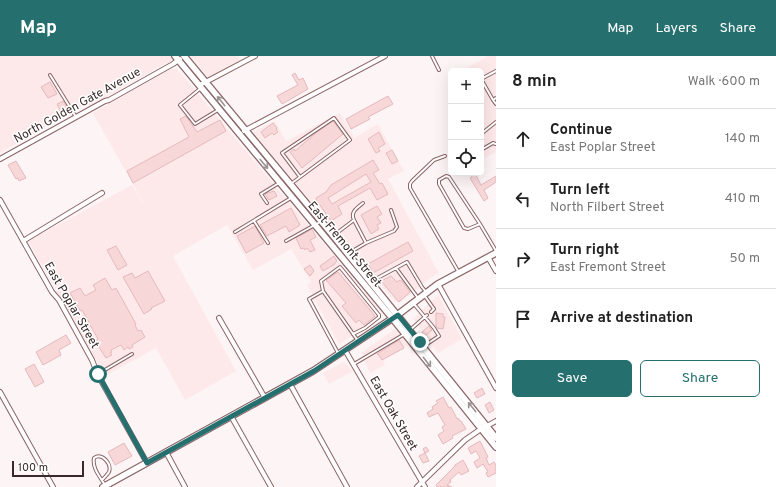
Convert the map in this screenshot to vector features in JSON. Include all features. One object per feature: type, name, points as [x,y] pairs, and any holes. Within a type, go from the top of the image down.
[{"type":"main road","name":"East Fremont Street","points":[[180,57],[206,82],[291,184],[371,282],[381,300]]},
{"type":"main road","name":"East Fremont Street","points":[[180,57],[201,87],[292,198],[348,265],[395,317],[407,332],[418,350],[484,428],[496,438]]},
{"type":"main road","points":[[106,486],[314,371],[395,317],[438,284],[496,252]]},
{"type":"main road","name":"East Fremont Street","points":[[407,332],[423,346],[484,428],[496,447]]},
{"type":"street","points":[[201,87],[206,82],[255,56]]},
{"type":"street","points":[[240,134],[385,56]]},
{"type":"street","name":"North Golden Gate Avenue","points":[[0,159],[109,100],[180,57]]},
{"type":"street","points":[[23,241],[102,193]]},
{"type":"street","name":"East Poplar Street","points":[[0,200],[52,292],[59,300],[147,463]]},
{"type":"street","points":[[488,257],[496,271]]},
{"type":"street","points":[[438,284],[496,388]]},
{"type":"street","points":[[219,318],[264,398]]},
{"type":"street","name":"East Oak Street","points":[[345,350],[425,487]]},
{"type":"street","points":[[290,384],[347,487]]},
{"type":"street","points":[[0,392],[53,487]]},
{"type":"street","points":[[232,416],[271,487]]},
{"type":"street","points":[[417,487],[465,440],[496,421]]},
{"type":"street","points":[[166,452],[185,487]]},
{"type":"lane","points":[[432,56],[439,70]]},
{"type":"lane","points":[[496,70],[481,79],[495,99],[496,104]]},
{"type":"lane","points":[[50,75],[76,117]]},
{"type":"lane","points":[[201,87],[180,105],[195,124],[219,109]]},
{"type":"lane","points":[[291,184],[350,140],[334,118],[282,153],[300,177]]},
{"type":"lane","points":[[484,132],[496,122]]},
{"type":"lane","points":[[484,148],[493,143],[496,144]]},
{"type":"lane","points":[[445,156],[434,160],[412,181],[410,188],[459,273]]},
{"type":"lane","points":[[480,224],[468,229],[464,228],[439,184],[439,180],[446,176],[449,177],[480,224],[496,252]]},
{"type":"lane","points":[[267,203],[261,194],[280,182]]},
{"type":"lane","points":[[235,232],[292,198]]},
{"type":"lane","points":[[363,203],[353,212],[352,216],[366,243]]},
{"type":"lane","points":[[348,254],[366,243],[394,231],[397,227],[391,210]]},
{"type":"lane","points":[[254,220],[268,243]]},
{"type":"lane","points":[[334,236],[354,220]]},
{"type":"lane","points":[[286,241],[321,221]]},
{"type":"lane","points":[[348,265],[354,261]]},
{"type":"lane","points":[[371,282],[407,262],[422,287],[423,295]]},
{"type":"lane","points":[[353,334],[365,328],[379,317],[379,315],[340,266],[321,281],[323,291],[358,342]]},
{"type":"lane","points":[[396,268],[423,295],[434,309],[431,312]]},
{"type":"lane","points":[[323,291],[309,300],[338,354]]},
{"type":"lane","points":[[373,307],[381,300]]},
{"type":"lane","points":[[413,303],[426,316],[439,336],[418,350]]},
{"type":"lane","points":[[354,364],[407,332],[426,316]]},
{"type":"lane","points":[[98,374],[132,354]]},
{"type":"lane","points":[[102,480],[109,472],[109,467],[104,457],[101,455],[94,458],[94,466],[102,480],[106,486]]},
{"type":"shaded area","points":[[0,56],[171,56],[172,60],[89,106],[87,103],[0,153]]},
{"type":"shaded area","points":[[191,56],[238,56],[240,60],[208,77]]},
{"type":"shaded area","points":[[488,56],[496,56],[496,152],[484,158],[484,68],[467,68]]},
{"type":"shaded area","points":[[171,69],[177,69],[376,306],[378,313],[375,321],[339,344],[307,285],[311,282],[291,249],[253,270],[227,225],[173,256],[236,371],[185,400],[156,348],[105,376],[28,241],[132,185],[150,215],[93,113]]},
{"type":"shaded area","points":[[340,113],[354,138],[378,124],[404,171],[388,179],[439,273],[400,302],[395,302],[253,132],[275,121],[286,141]]},
{"type":"shaded area","points":[[438,295],[462,339],[438,353],[413,319]]},
{"type":"shaded area","points":[[395,329],[409,345],[383,360],[385,365],[370,373],[361,353]]},
{"type":"shaded area","points":[[344,362],[353,371],[329,384],[323,373]]},
{"type":"building","points":[[295,73],[299,80],[303,78],[308,89],[282,104],[277,96],[298,85],[292,75]]},
{"type":"building","points":[[50,82],[57,94],[48,98],[41,87]]},
{"type":"building","points":[[388,96],[393,104],[368,117],[370,119],[351,129],[346,119]]},
{"type":"building","points":[[63,101],[68,108],[62,114],[57,104]]},
{"type":"building","points":[[186,116],[197,132],[220,120],[226,131],[133,183],[127,171],[189,137],[180,119]]},
{"type":"building","points":[[333,121],[343,134],[302,168],[290,152],[294,149],[295,151],[317,132]]},
{"type":"building","points":[[273,123],[278,132],[274,135],[272,133],[265,138],[261,132]]},
{"type":"building","points":[[379,132],[385,144],[378,148],[380,151],[376,153],[368,139]]},
{"type":"building","points":[[392,150],[398,161],[392,164],[386,153]]},
{"type":"building","points":[[373,160],[379,170],[373,173],[380,184],[382,183],[388,194],[377,200],[370,188],[338,206],[342,214],[331,221],[317,203],[316,198],[326,192],[331,185]],"holes":[[[366,174],[371,182],[332,204],[328,198]]]},
{"type":"building","points":[[16,161],[26,178],[19,181],[18,178],[16,179],[8,165]]},
{"type":"building","points":[[476,176],[481,185],[496,176],[496,182],[484,190],[488,198],[484,201],[470,178]]},
{"type":"building","points":[[274,191],[277,196],[269,200],[265,194]]},
{"type":"building","points":[[377,206],[382,214],[377,217],[381,223],[377,225],[379,229],[371,234],[361,215]]},
{"type":"building","points":[[291,208],[300,225],[289,232],[286,226],[267,236],[260,225]]},
{"type":"building","points":[[255,226],[264,243],[246,253],[237,236]]},
{"type":"building","points":[[312,229],[316,237],[310,240],[315,250],[310,252],[307,248],[305,250],[304,248],[301,249],[296,238]]},
{"type":"building","points":[[408,242],[413,251],[373,273],[368,264]]},
{"type":"building","points":[[116,246],[127,265],[118,270],[107,250]]},
{"type":"building","points":[[334,256],[337,261],[335,264],[323,271],[320,266]]},
{"type":"building","points":[[310,265],[314,271],[310,276],[304,269]]},
{"type":"building","points":[[148,271],[165,301],[151,308],[152,309],[144,314],[123,277],[132,273],[135,278]]},
{"type":"building","points":[[338,272],[375,316],[364,325],[359,320],[356,323],[342,306],[346,303],[326,280]]},
{"type":"building","points":[[391,276],[397,282],[400,280],[402,281],[410,292],[399,302],[381,281]]},
{"type":"building","points":[[105,278],[112,290],[116,288],[136,324],[135,325],[138,331],[141,330],[145,337],[132,345],[133,347],[129,349],[128,347],[124,350],[121,345],[111,350],[112,352],[110,353],[112,355],[106,358],[95,341],[98,339],[82,310],[80,311],[70,293],[80,288],[85,296],[96,290],[93,285]]},
{"type":"building","points":[[436,313],[443,314],[443,317],[445,317],[443,329],[437,328],[436,326]]},
{"type":"building","points":[[429,326],[432,330],[425,336],[422,332]]},
{"type":"building","points":[[66,335],[71,343],[59,350],[61,355],[43,365],[36,352]]},
{"type":"building","points":[[399,340],[404,348],[382,360],[377,354]]},
{"type":"building","points":[[34,364],[44,382],[35,387],[25,369]]},
{"type":"building","points":[[482,388],[485,394],[477,398],[474,393]]},
{"type":"building","points":[[443,397],[449,408],[451,407],[457,419],[458,418],[461,421],[466,429],[452,436],[453,438],[443,444],[438,435],[444,431],[442,427],[445,425],[438,413],[429,417],[427,413],[438,403],[436,401]]},
{"type":"building","points":[[490,402],[494,410],[489,413],[485,405]]},
{"type":"building","points":[[480,441],[488,457],[486,458],[489,465],[494,462],[496,465],[496,473],[488,477],[486,473],[488,472],[483,464],[477,468],[474,462],[480,458],[476,451],[471,454],[468,448]]},
{"type":"building","points":[[124,443],[132,456],[115,465],[108,452]]},
{"type":"building","points":[[426,447],[429,451],[425,453],[423,449]]},
{"type":"building","points":[[425,453],[429,461],[423,463],[419,456]]},
{"type":"building","points":[[463,460],[469,471],[461,475],[459,472],[450,480],[451,482],[447,485],[452,487],[437,487],[436,485],[455,465]]},
{"type":"route","points":[[98,374],[147,463],[314,371],[398,315],[420,342]]}]
